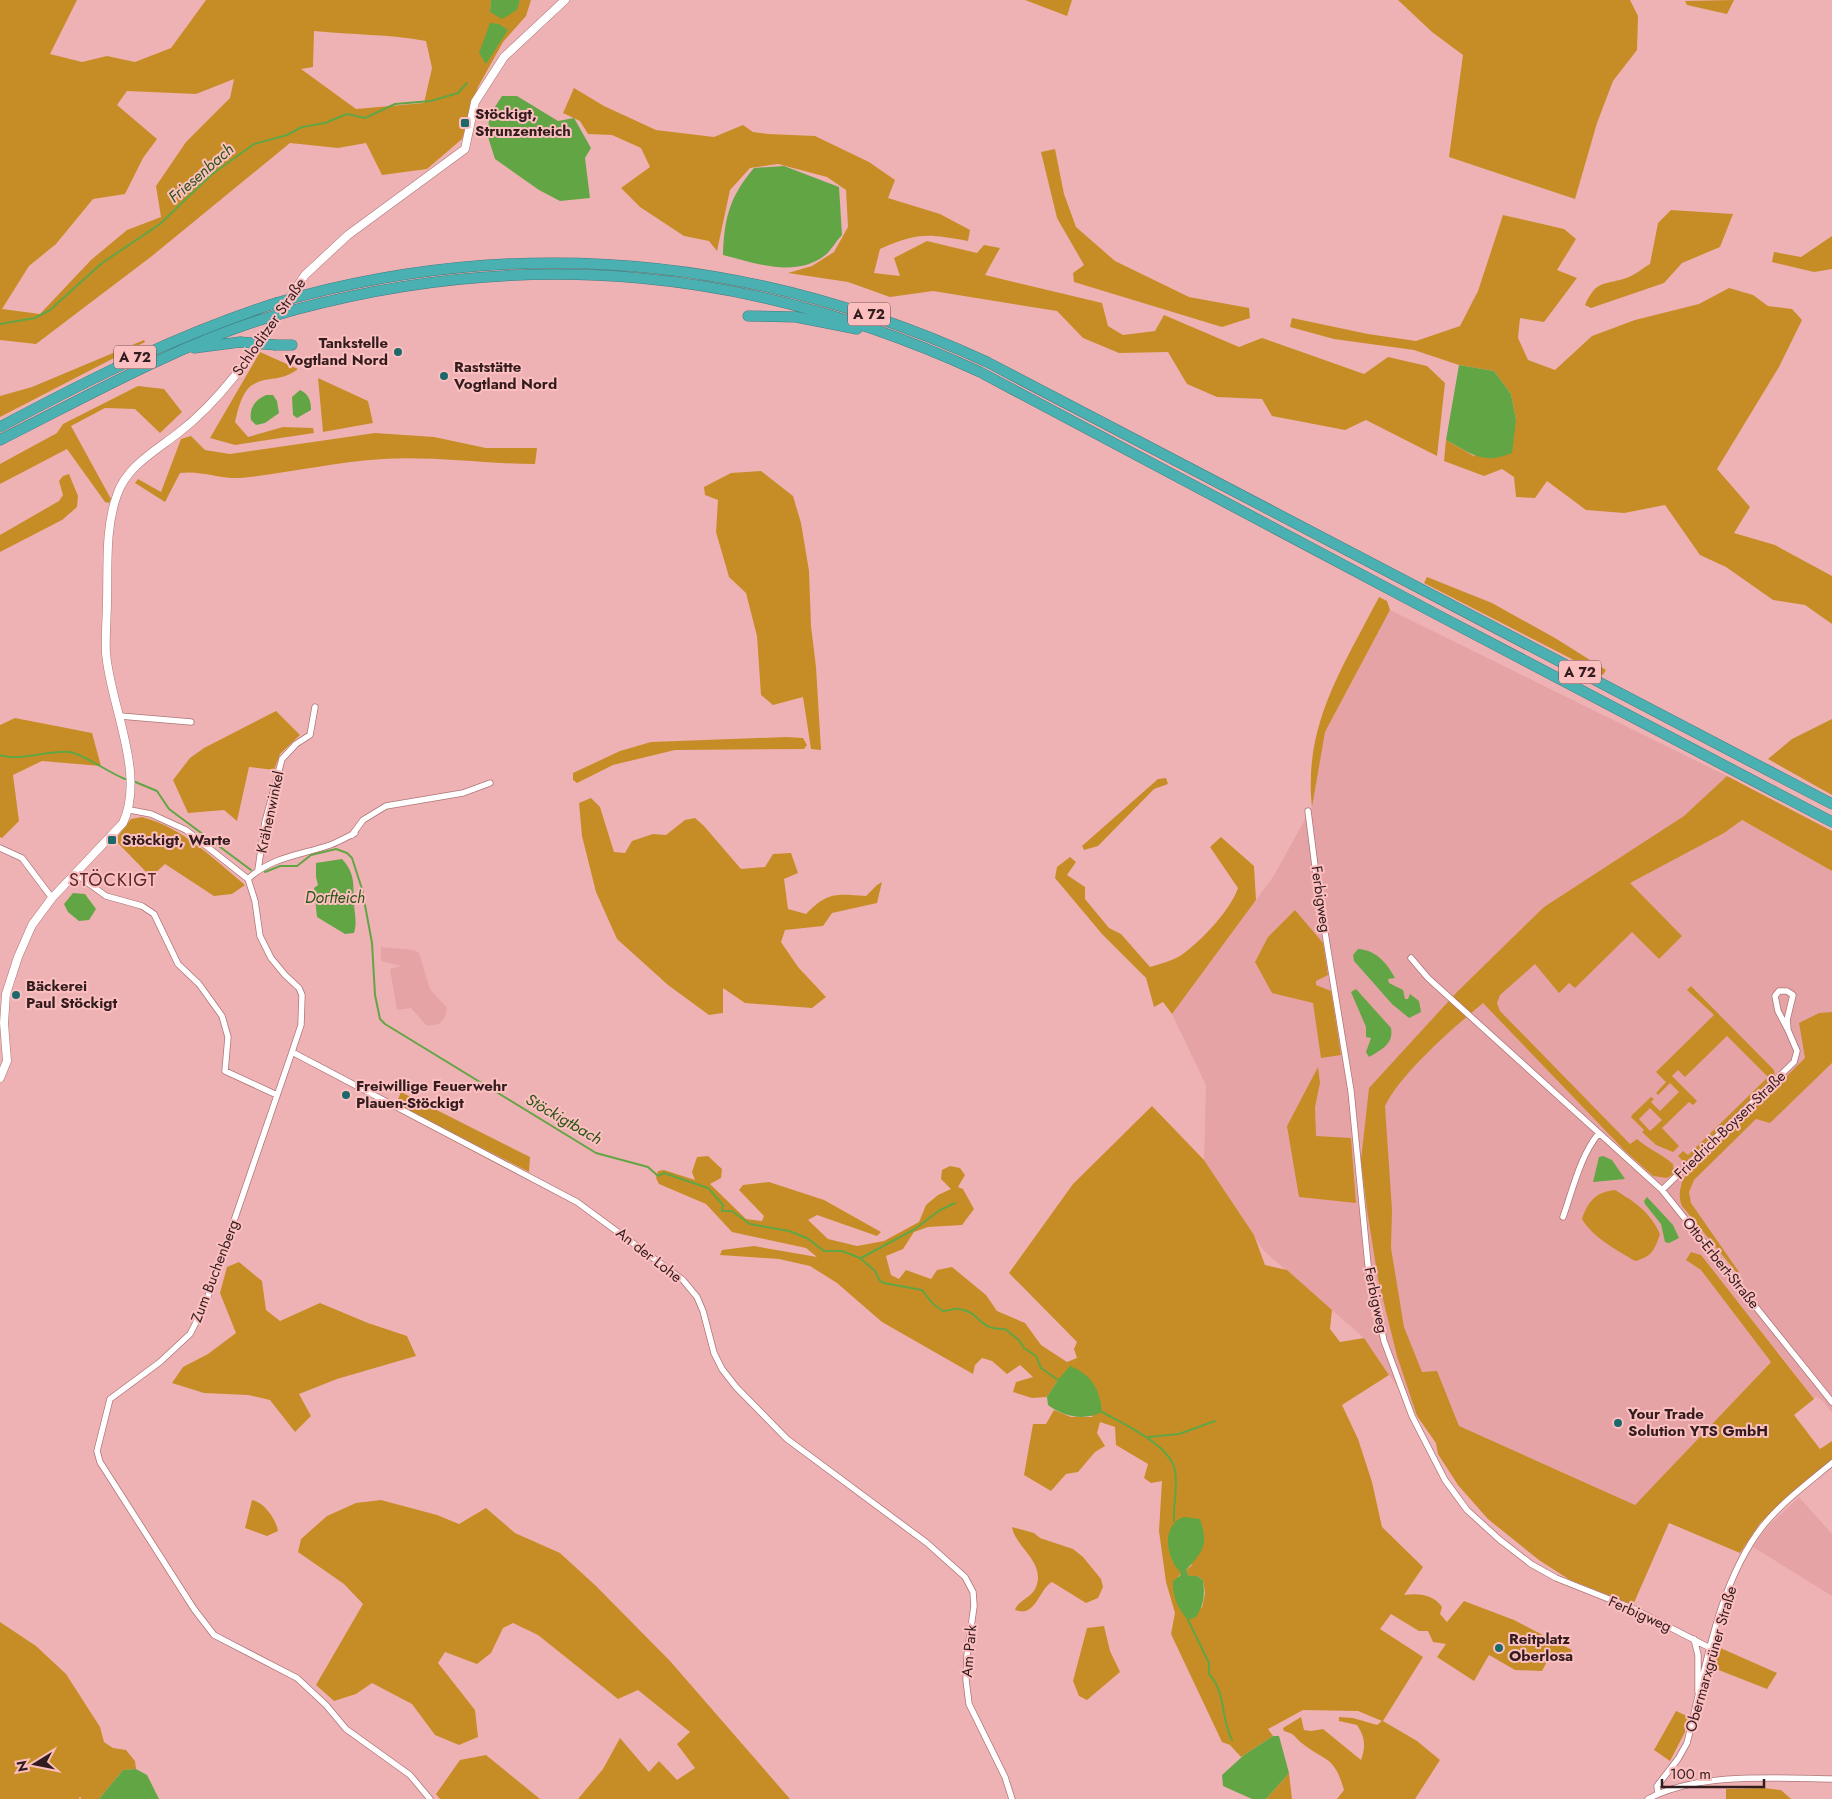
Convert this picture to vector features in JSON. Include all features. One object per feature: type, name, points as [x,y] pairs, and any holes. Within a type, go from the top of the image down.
[{"type":"highway","name":"A 72","points":[[0,427],[169,342],[221,320],[301,296],[382,277],[442,269],[565,262],[637,264],[704,273],[811,297],[906,327],[988,362],[1832,804]]},
{"type":"highway","name":"A 72","points":[[0,440],[117,379],[176,352],[224,332],[260,320],[338,298],[442,280],[567,274],[635,277],[696,284],[757,295],[826,312],[925,346],[980,372],[1099,433],[1382,586],[1832,822]]},
{"type":"highway","points":[[748,316],[774,316],[815,320],[853,327],[910,346],[925,346]]},
{"type":"highway","points":[[176,352],[240,342],[292,345]]},
{"type":"street","name":"Schloditzer Straße","points":[[130,810],[128,762],[106,652],[108,542],[112,510],[124,479],[134,467],[193,422],[226,389],[305,275],[320,259],[348,235],[465,148],[476,102],[504,57],[566,0]]},
{"type":"street","name":"Krähenwinkel","points":[[258,870],[265,822],[282,759],[296,744],[310,735],[315,707]]},
{"type":"street","points":[[120,716],[191,722]]},
{"type":"street","points":[[0,1078],[7,1061],[4,1023],[6,994],[18,957],[32,925],[52,898],[123,824],[130,810],[151,814],[186,830],[248,879],[258,870],[291,855],[330,845],[354,834],[362,820],[386,806],[454,795],[490,783]]},
{"type":"street","name":"Ferbigweg","points":[[1308,810],[1318,890],[1351,1091],[1368,1265],[1384,1341],[1412,1416],[1445,1480],[1467,1510],[1500,1540],[1531,1564],[1556,1578],[1634,1609],[1712,1649]]},
{"type":"street","points":[[0,848],[22,858],[52,898]]},
{"type":"street","points":[[76,874],[106,896],[142,906],[154,914],[178,964],[198,984],[222,1016],[228,1036],[225,1071],[277,1095]]},
{"type":"street","name":"Zum Buchenberg","points":[[248,879],[260,936],[271,958],[285,976],[299,988],[302,994],[301,1026],[255,1165],[205,1305],[190,1334],[160,1362],[110,1399],[97,1451],[100,1462],[194,1609],[214,1635],[297,1678],[326,1705],[346,1729],[410,1775],[426,1797]]},
{"type":"street","name":"Otto-Erbert-Straße","points":[[1411,958],[1428,978],[1662,1190],[1832,1402]]},
{"type":"street","name":"Friedrich-Boysen-Straße","points":[[1662,1190],[1794,1062],[1797,1051],[1774,1002],[1774,996],[1779,991],[1787,991],[1793,995],[1788,1030]]},
{"type":"street","name":"An der Lohe","points":[[292,1052],[577,1202],[683,1280],[697,1297],[703,1311],[714,1353],[722,1369],[736,1387],[787,1439],[927,1543]]},
{"type":"street","points":[[1562,1217],[1590,1144],[1599,1133]]},
{"type":"street","name":"Obermarxgrüner Straße","points":[[1658,1794],[1657,1786],[1687,1743],[1725,1599],[1742,1559],[1756,1535],[1784,1504],[1832,1462]]},
{"type":"street","name":"Am Park","points":[[927,1543],[965,1577],[973,1592],[974,1606],[966,1655],[966,1680],[970,1704],[1005,1777],[1012,1799]]},
{"type":"street","points":[[1694,1640],[1698,1655],[1698,1701]]},
{"type":"street","points":[[1648,1799],[1658,1794],[1702,1783],[1832,1779]]},
{"type":"shaded area","points":[[0,0],[77,0],[50,54],[82,62],[107,56],[135,62],[171,48],[206,0],[491,0],[490,12],[516,10],[520,0],[531,0],[526,16],[503,42],[478,87],[462,139],[427,169],[382,175],[366,143],[338,148],[290,143],[152,256],[36,344],[0,340]],"holes":[[[314,31],[426,41],[432,68],[424,103],[356,109],[301,69],[313,67]],[[234,79],[230,98],[186,142],[156,186],[161,217],[127,230],[91,260],[40,314],[2,309],[29,266],[56,244],[93,199],[125,194],[143,158],[157,139],[117,105],[127,91],[196,94]]]},
{"type":"shaded area","points":[[1025,0],[1072,0],[1067,16]]},
{"type":"shaded area","points":[[1398,0],[1630,0],[1638,16],[1637,50],[1613,81],[1597,123],[1575,199],[1449,157],[1463,55],[1432,32]]},
{"type":"shaded area","points":[[1734,0],[1727,14],[1687,5],[1685,1]]},
{"type":"shaded area","points":[[574,88],[604,106],[656,130],[714,137],[743,125],[753,132],[815,136],[869,162],[895,180],[888,198],[940,214],[970,230],[968,241],[923,236],[904,240],[880,249],[874,273],[900,276],[894,258],[927,241],[977,253],[984,245],[1000,248],[985,275],[1102,303],[1108,326],[1123,335],[1155,331],[1164,315],[1239,347],[1262,338],[1364,374],[1388,357],[1427,366],[1445,383],[1437,456],[1366,420],[1345,430],[1272,416],[1262,399],[1217,397],[1187,384],[1168,352],[1119,353],[1083,338],[1057,311],[933,291],[890,297],[848,282],[788,273],[812,266],[834,252],[848,227],[846,190],[827,177],[778,164],[750,168],[730,190],[717,251],[709,241],[684,236],[640,207],[621,188],[650,167],[641,148],[612,135],[588,134],[580,121],[563,113]]},
{"type":"shaded area","points":[[1055,149],[1064,194],[1076,227],[1115,261],[1189,297],[1249,308],[1250,318],[1222,327],[1074,282],[1073,273],[1084,265],[1057,218],[1041,152]]},
{"type":"shaded area","points":[[1671,210],[1733,214],[1720,247],[1682,263],[1664,283],[1591,308],[1585,305],[1589,296],[1602,284],[1629,277],[1650,264],[1658,223]]},
{"type":"shaded area","points":[[1503,215],[1564,229],[1576,239],[1557,270],[1577,278],[1544,322],[1520,318],[1518,338],[1528,360],[1555,370],[1592,336],[1635,320],[1699,304],[1729,288],[1753,295],[1768,306],[1792,309],[1802,320],[1779,367],[1717,469],[1750,507],[1734,533],[1775,545],[1832,576],[1832,624],[1805,605],[1773,600],[1726,567],[1700,555],[1665,505],[1624,513],[1586,510],[1547,481],[1535,498],[1516,497],[1514,477],[1502,469],[1484,476],[1444,461],[1446,440],[1474,456],[1516,420],[1511,394],[1494,371],[1459,365],[1414,350],[1334,339],[1290,327],[1292,318],[1368,334],[1416,341],[1460,326],[1478,291]]},
{"type":"shaded area","points":[[1832,236],[1832,269],[1814,272],[1772,262],[1774,252],[1801,257]]},
{"type":"shaded area","points":[[144,340],[145,342],[0,417],[0,396],[32,387]]},
{"type":"shaded area","points":[[260,352],[298,369],[286,376],[264,380],[250,387],[241,401],[235,422],[248,437],[283,427],[313,428],[314,433],[235,445],[210,438]]},
{"type":"shaded area","points":[[318,378],[368,401],[373,423],[323,432]]},
{"type":"shaded area","points":[[138,386],[164,389],[182,412],[160,433],[135,409],[105,408],[71,426],[111,499],[109,503],[105,502],[67,449],[0,484],[0,464],[57,433],[63,424]]},
{"type":"shaded area","points":[[375,433],[434,437],[486,448],[537,448],[535,464],[402,458],[347,463],[240,478],[188,472],[180,473],[165,502],[135,483],[138,479],[161,492],[181,439],[191,436],[205,450],[230,454]]},
{"type":"shaded area","points":[[761,471],[793,496],[801,523],[809,571],[811,626],[816,667],[821,750],[811,749],[803,697],[773,705],[761,695],[757,636],[746,593],[729,577],[716,532],[718,500],[705,495],[704,487],[731,473]]},
{"type":"shaded area","points":[[69,474],[78,496],[77,507],[62,520],[0,552],[0,535],[59,501],[63,495],[59,481],[63,476]]},
{"type":"shaded area","points":[[1427,577],[1492,603],[1555,638],[1606,670],[1603,675],[1424,583]]},
{"type":"shaded area","points":[[1379,597],[1387,601],[1390,610],[1325,732],[1312,807],[1311,777],[1314,749],[1320,723],[1340,673]]},
{"type":"shaded area","points":[[1390,610],[1727,776],[1704,799],[1832,871],[1832,1413],[1822,1400],[1816,1397],[1814,1399],[1779,1353],[1635,1505],[1570,1580],[1539,1560],[1488,1519],[1458,1485],[1438,1454],[1436,1443],[1364,1338],[1264,1251],[1204,1160],[1206,1085],[1172,1014],[1273,877],[1312,807],[1315,779],[1325,732]]},
{"type":"shaded area","points":[[276,711],[300,735],[280,754],[274,770],[249,767],[237,821],[224,810],[188,813],[173,780],[190,758],[204,748]]},
{"type":"shaded area","points":[[15,718],[92,733],[101,766],[42,761],[13,775],[19,821],[2,838],[0,837],[0,725]]},
{"type":"shaded area","points":[[1832,719],[1832,795],[1768,759],[1792,739]]},
{"type":"shaded area","points":[[803,738],[807,745],[804,749],[675,750],[613,765],[577,783],[573,780],[573,773],[620,751],[651,742]]},
{"type":"shaded area","points":[[1727,776],[1832,831],[1832,871],[1742,820],[1724,833],[1630,883],[1682,936],[1659,959],[1632,932],[1575,988],[1569,983],[1559,993],[1535,964],[1500,995],[1497,1003],[1500,1011],[1630,1144],[1637,1139],[1664,1157],[1673,1164],[1674,1174],[1667,1178],[1653,1176],[1625,1151],[1483,1003],[1443,1037],[1415,1065],[1385,1106],[1392,1210],[1391,1248],[1404,1327],[1422,1372],[1437,1371],[1459,1426],[1635,1505],[1771,1362],[1701,1270],[1686,1260],[1691,1252],[1701,1255],[1814,1399],[1794,1415],[1820,1449],[1832,1441],[1832,1459],[1760,1523],[1740,1553],[1669,1523],[1633,1605],[1570,1580],[1539,1560],[1488,1519],[1458,1485],[1438,1454],[1436,1443],[1417,1416],[1397,1356],[1378,1279],[1367,1210],[1361,1160],[1369,1088],[1457,992],[1544,907],[1684,816]]},
{"type":"shaded area","points":[[1166,778],[1168,784],[1154,789],[1098,846],[1084,850],[1082,846],[1158,779]]},
{"type":"shaded area","points":[[591,798],[600,807],[614,852],[625,853],[632,841],[653,834],[666,835],[685,820],[695,818],[741,869],[765,867],[773,854],[791,853],[798,873],[784,879],[788,909],[806,914],[821,901],[833,896],[866,896],[882,882],[877,903],[832,913],[823,926],[785,930],[781,942],[798,967],[826,997],[812,1008],[745,1003],[723,988],[723,1013],[709,1015],[668,985],[617,939],[596,892],[582,836],[579,803]]},
{"type":"shaded area","points":[[142,817],[171,828],[184,836],[245,885],[232,894],[214,896],[165,864],[151,877],[115,840],[131,819]]},
{"type":"shaded area","points":[[1221,837],[1254,866],[1256,900],[1172,1014],[1163,1002],[1154,1007],[1146,978],[1102,934],[1055,878],[1057,867],[1070,857],[1076,862],[1067,875],[1085,887],[1085,899],[1109,928],[1121,934],[1150,967],[1177,958],[1188,950],[1214,925],[1234,897],[1238,888],[1210,847]]},
{"type":"shaded area","points":[[1295,910],[1323,943],[1328,975],[1316,981],[1316,985],[1331,991],[1341,1055],[1321,1058],[1313,1003],[1272,993],[1255,962],[1268,937]]},
{"type":"shaded area","points":[[381,947],[414,950],[419,953],[430,989],[447,1008],[445,1017],[439,1024],[427,1026],[411,1008],[397,1010],[390,969],[401,966],[381,961]]},
{"type":"shaded area","points":[[1691,986],[1774,1070],[1775,1076],[1687,1161],[1683,1161],[1678,1156],[1683,1151],[1688,1155],[1768,1077],[1727,1036],[1685,1077],[1678,1070],[1672,1076],[1697,1101],[1693,1105],[1689,1102],[1662,1128],[1679,1146],[1673,1152],[1656,1145],[1642,1132],[1644,1130],[1631,1117],[1632,1115],[1651,1097],[1654,1099],[1651,1102],[1660,1111],[1679,1092],[1670,1083],[1658,1095],[1656,1093],[1666,1082],[1656,1072],[1714,1015],[1687,990]],"holes":[[[1650,1108],[1662,1120],[1650,1131],[1639,1119]]]},
{"type":"shaded area","points":[[1832,1012],[1832,1063],[1770,1123],[1756,1119],[1694,1180],[1689,1192],[1691,1203],[1739,1272],[1737,1273],[1682,1206],[1680,1192],[1683,1179],[1805,1058],[1799,1023],[1819,1013]]},
{"type":"shaded area","points":[[1318,1067],[1320,1083],[1315,1107],[1316,1136],[1351,1138],[1356,1203],[1299,1197],[1287,1126]]},
{"type":"shaded area","points":[[401,1092],[530,1157],[529,1172],[396,1104]]},
{"type":"shaded area","points":[[1152,1106],[1204,1160],[1254,1235],[1265,1265],[1287,1270],[1332,1310],[1330,1329],[1340,1342],[1364,1338],[1389,1375],[1342,1405],[1358,1439],[1372,1482],[1382,1527],[1423,1567],[1404,1595],[1420,1594],[1435,1599],[1442,1607],[1440,1614],[1447,1622],[1464,1601],[1514,1620],[1572,1650],[1568,1658],[1562,1660],[1552,1652],[1542,1671],[1515,1670],[1489,1655],[1474,1681],[1437,1657],[1446,1644],[1433,1642],[1428,1631],[1419,1631],[1391,1614],[1380,1629],[1423,1657],[1383,1721],[1417,1741],[1440,1760],[1415,1799],[1337,1799],[1344,1790],[1337,1771],[1329,1761],[1300,1742],[1294,1735],[1284,1731],[1283,1728],[1301,1717],[1304,1730],[1323,1729],[1361,1760],[1364,1742],[1360,1729],[1357,1725],[1339,1721],[1339,1717],[1353,1718],[1377,1725],[1382,1721],[1358,1711],[1303,1710],[1268,1729],[1273,1736],[1241,1757],[1230,1745],[1222,1742],[1171,1634],[1175,1613],[1166,1582],[1159,1531],[1162,1481],[1151,1483],[1144,1478],[1148,1464],[1116,1445],[1115,1427],[1100,1422],[1097,1433],[1105,1446],[1095,1452],[1078,1472],[1066,1474],[1051,1491],[1024,1475],[1033,1424],[1046,1424],[1054,1410],[1071,1417],[1093,1417],[1058,1380],[1047,1397],[1032,1398],[1013,1392],[1016,1382],[1033,1377],[1020,1365],[1007,1374],[992,1361],[982,1358],[975,1365],[973,1374],[882,1322],[837,1283],[810,1266],[779,1259],[720,1255],[722,1250],[754,1246],[817,1257],[806,1248],[732,1232],[706,1204],[659,1184],[656,1178],[658,1171],[664,1170],[695,1180],[692,1172],[697,1157],[708,1156],[722,1169],[721,1178],[710,1184],[746,1219],[762,1221],[764,1216],[739,1190],[743,1185],[769,1182],[824,1200],[881,1232],[877,1236],[817,1215],[808,1220],[828,1239],[857,1246],[884,1241],[919,1222],[926,1205],[938,1195],[951,1189],[941,1179],[942,1170],[950,1166],[960,1168],[965,1175],[958,1187],[963,1189],[974,1209],[962,1225],[928,1227],[914,1232],[903,1249],[886,1256],[891,1275],[899,1279],[906,1270],[931,1279],[937,1270],[952,1267],[986,1295],[997,1311],[1025,1323],[1041,1345],[1067,1362],[1077,1358],[1074,1349],[1077,1342],[1009,1273],[1073,1184]],"holes":[[[1168,1542],[1192,1565],[1186,1570],[1189,1576],[1197,1576],[1203,1580],[1205,1593],[1202,1608],[1178,1576],[1181,1575],[1180,1570],[1173,1562]]]},
{"type":"shaded area","points":[[1615,1190],[1641,1208],[1652,1220],[1660,1234],[1652,1252],[1635,1261],[1592,1232],[1582,1219],[1587,1207],[1594,1198],[1608,1191]]},
{"type":"shaded area","points":[[239,1262],[262,1281],[266,1310],[280,1321],[320,1303],[368,1323],[407,1336],[416,1356],[337,1379],[299,1394],[311,1416],[295,1432],[270,1400],[248,1395],[204,1393],[172,1383],[183,1367],[208,1354],[236,1333],[220,1293],[227,1267]]},
{"type":"shaded area","points":[[1799,1497],[1832,1534],[1832,1596],[1753,1547],[1768,1526]]},
{"type":"shaded area","points":[[252,1500],[261,1504],[269,1512],[275,1521],[278,1531],[267,1536],[245,1528]]},
{"type":"shaded area","points":[[381,1500],[437,1515],[459,1524],[486,1508],[515,1533],[560,1553],[596,1586],[670,1661],[790,1799],[578,1799],[603,1769],[620,1738],[649,1772],[659,1761],[677,1780],[695,1768],[677,1744],[690,1732],[638,1690],[618,1699],[538,1635],[513,1623],[503,1628],[491,1653],[477,1664],[445,1652],[438,1663],[475,1710],[478,1737],[459,1745],[435,1735],[412,1704],[372,1683],[356,1694],[334,1701],[316,1685],[363,1604],[344,1584],[298,1552],[301,1539],[327,1516],[356,1503]]},
{"type":"shaded area","points":[[1012,1527],[1034,1533],[1040,1538],[1073,1549],[1083,1557],[1101,1579],[1103,1587],[1098,1598],[1086,1603],[1052,1582],[1032,1607],[1028,1610],[1015,1610],[1034,1591],[1038,1578],[1034,1562],[1018,1541]]},
{"type":"shaded area","points":[[0,1622],[36,1646],[66,1674],[100,1727],[104,1742],[113,1748],[126,1750],[135,1761],[136,1769],[123,1770],[99,1799],[81,1799],[80,1796],[79,1799],[0,1799]]},
{"type":"shaded area","points":[[1104,1626],[1110,1651],[1120,1672],[1087,1700],[1079,1696],[1073,1681],[1087,1628]]},
{"type":"shaded area","points":[[1716,1646],[1777,1673],[1767,1689],[1711,1667]]},
{"type":"shaded area","points":[[1676,1711],[1689,1717],[1685,1732],[1670,1761],[1654,1750]]},
{"type":"shaded area","points":[[486,1755],[540,1799],[440,1799],[436,1794],[460,1760]]},
{"type":"shaded area","points":[[1289,1773],[1292,1799],[1266,1799]]},
{"type":"shaded area","points":[[1764,1788],[1781,1790],[1791,1799],[1726,1799],[1726,1789]]},
{"type":"water","points":[[491,0],[520,0],[517,10],[502,19],[490,12]]},
{"type":"water","points":[[490,23],[499,24],[508,30],[486,64],[479,53]]},
{"type":"water","points":[[502,96],[517,96],[558,121],[574,118],[591,148],[585,158],[590,198],[560,201],[539,190],[495,159],[488,137],[489,116]]},
{"type":"water","points":[[784,166],[839,187],[842,235],[824,256],[813,263],[800,266],[774,267],[723,255],[727,219],[739,188],[754,168]]},
{"type":"water","points":[[1459,365],[1494,371],[1511,394],[1516,420],[1512,453],[1485,458],[1446,440]]},
{"type":"water","points":[[300,390],[309,398],[311,410],[297,418],[293,415],[292,397]]},
{"type":"water","points":[[266,395],[273,395],[277,401],[279,413],[265,423],[256,425],[251,420],[252,408],[259,399]]},
{"type":"water","name":"Dorfteich","points":[[342,859],[352,875],[356,919],[354,933],[345,934],[317,917],[314,888],[318,885],[316,863]]},
{"type":"water","points":[[73,893],[85,894],[96,909],[89,920],[79,921],[68,912],[64,904]]},
{"type":"water","points":[[1358,949],[1370,952],[1385,962],[1395,978],[1388,979],[1389,983],[1403,990],[1405,999],[1408,999],[1410,994],[1419,1001],[1421,1012],[1409,1018],[1392,1004],[1354,961],[1353,955]]},
{"type":"water","points":[[1356,989],[1391,1028],[1391,1038],[1386,1046],[1369,1057],[1366,1052],[1371,1038],[1366,1037],[1366,1027],[1351,992]]},
{"type":"water","points":[[1603,1156],[1612,1160],[1625,1179],[1593,1182],[1599,1157]]},
{"type":"water","points":[[1647,1197],[1673,1225],[1679,1238],[1669,1243],[1665,1242],[1661,1224],[1645,1204],[1644,1201]]},
{"type":"water","points":[[1070,1366],[1084,1374],[1094,1384],[1099,1396],[1102,1412],[1081,1417],[1067,1415],[1048,1405],[1047,1397]]},
{"type":"water","points":[[1183,1517],[1200,1519],[1204,1536],[1203,1548],[1186,1570],[1189,1576],[1197,1576],[1203,1580],[1204,1590],[1199,1613],[1196,1617],[1188,1620],[1181,1611],[1175,1597],[1173,1581],[1181,1575],[1170,1556],[1168,1542],[1168,1536],[1173,1525]]},
{"type":"water","points":[[1273,1736],[1279,1736],[1289,1773],[1266,1799],[1252,1799],[1223,1786],[1222,1775],[1244,1755]]},
{"type":"water","points":[[136,1769],[147,1775],[159,1799],[99,1799],[123,1770]]},
{"type":"waterway","name":"Friesenbach","points":[[0,324],[35,318],[50,310],[102,263],[160,224],[211,175],[254,144],[287,135],[302,127],[325,123],[347,114],[365,118],[395,104],[431,101],[458,93],[467,83]]},
{"type":"waterway","name":"Stöckigtbach","points":[[0,755],[24,757],[69,752],[81,756],[125,779]]},
{"type":"waterway","name":"Stöckigtbach","points":[[133,781],[157,791],[169,809],[251,870]]},
{"type":"waterway","name":"Stöckigtbach","points":[[265,872],[280,866],[297,866],[311,855],[336,849],[347,853],[352,858],[362,889],[372,943],[375,995],[380,1019],[385,1024],[596,1153],[648,1167],[658,1176],[664,1173],[708,1188],[723,1205],[722,1211],[732,1211],[750,1224],[789,1231],[807,1238],[824,1251],[842,1251],[860,1258],[875,1271],[880,1281],[884,1283],[922,1290],[933,1304],[943,1311],[957,1309],[966,1311],[989,1327],[1005,1329],[1019,1340],[1024,1348],[1036,1356],[1041,1368],[1058,1380]]},
{"type":"waterway","points":[[861,1258],[915,1229],[940,1210],[955,1203]]},
{"type":"waterway","name":"Stöckigtbach","points":[[1102,1412],[1145,1436],[1156,1444],[1172,1462],[1176,1477],[1174,1521]]},
{"type":"waterway","name":"Stöckigtbach","points":[[1148,1437],[1179,1434],[1215,1421]]},
{"type":"waterway","name":"Stöckigtbach","points":[[1188,1620],[1209,1663],[1209,1674],[1215,1682],[1221,1698],[1228,1731],[1232,1740]]},
{"type":"place","name":"Stöckigt, Strunzenteich","points":[[465,123]]},
{"type":"place","name":"Tankstelle Vogtland Nord","points":[[398,352]]},
{"type":"place","name":"Raststätte Vogtland Nord","points":[[444,376]]},
{"type":"place","name":"Stöckigt, Warte","points":[[112,840]]},
{"type":"place","name":"Bäckerei Paul Stöckigt","points":[[16,995]]},
{"type":"place","name":"Freiwillige Feuerwehr Plauen-Stöckigt","points":[[346,1095]]},
{"type":"place","name":"Your Trade Solution YTS GmbH","points":[[1618,1423]]},
{"type":"place","name":"Reitplatz Oberlosa","points":[[1499,1648]]},
{"type":"district","name":"STÖCKIGT","points":[[113,880]]}]
